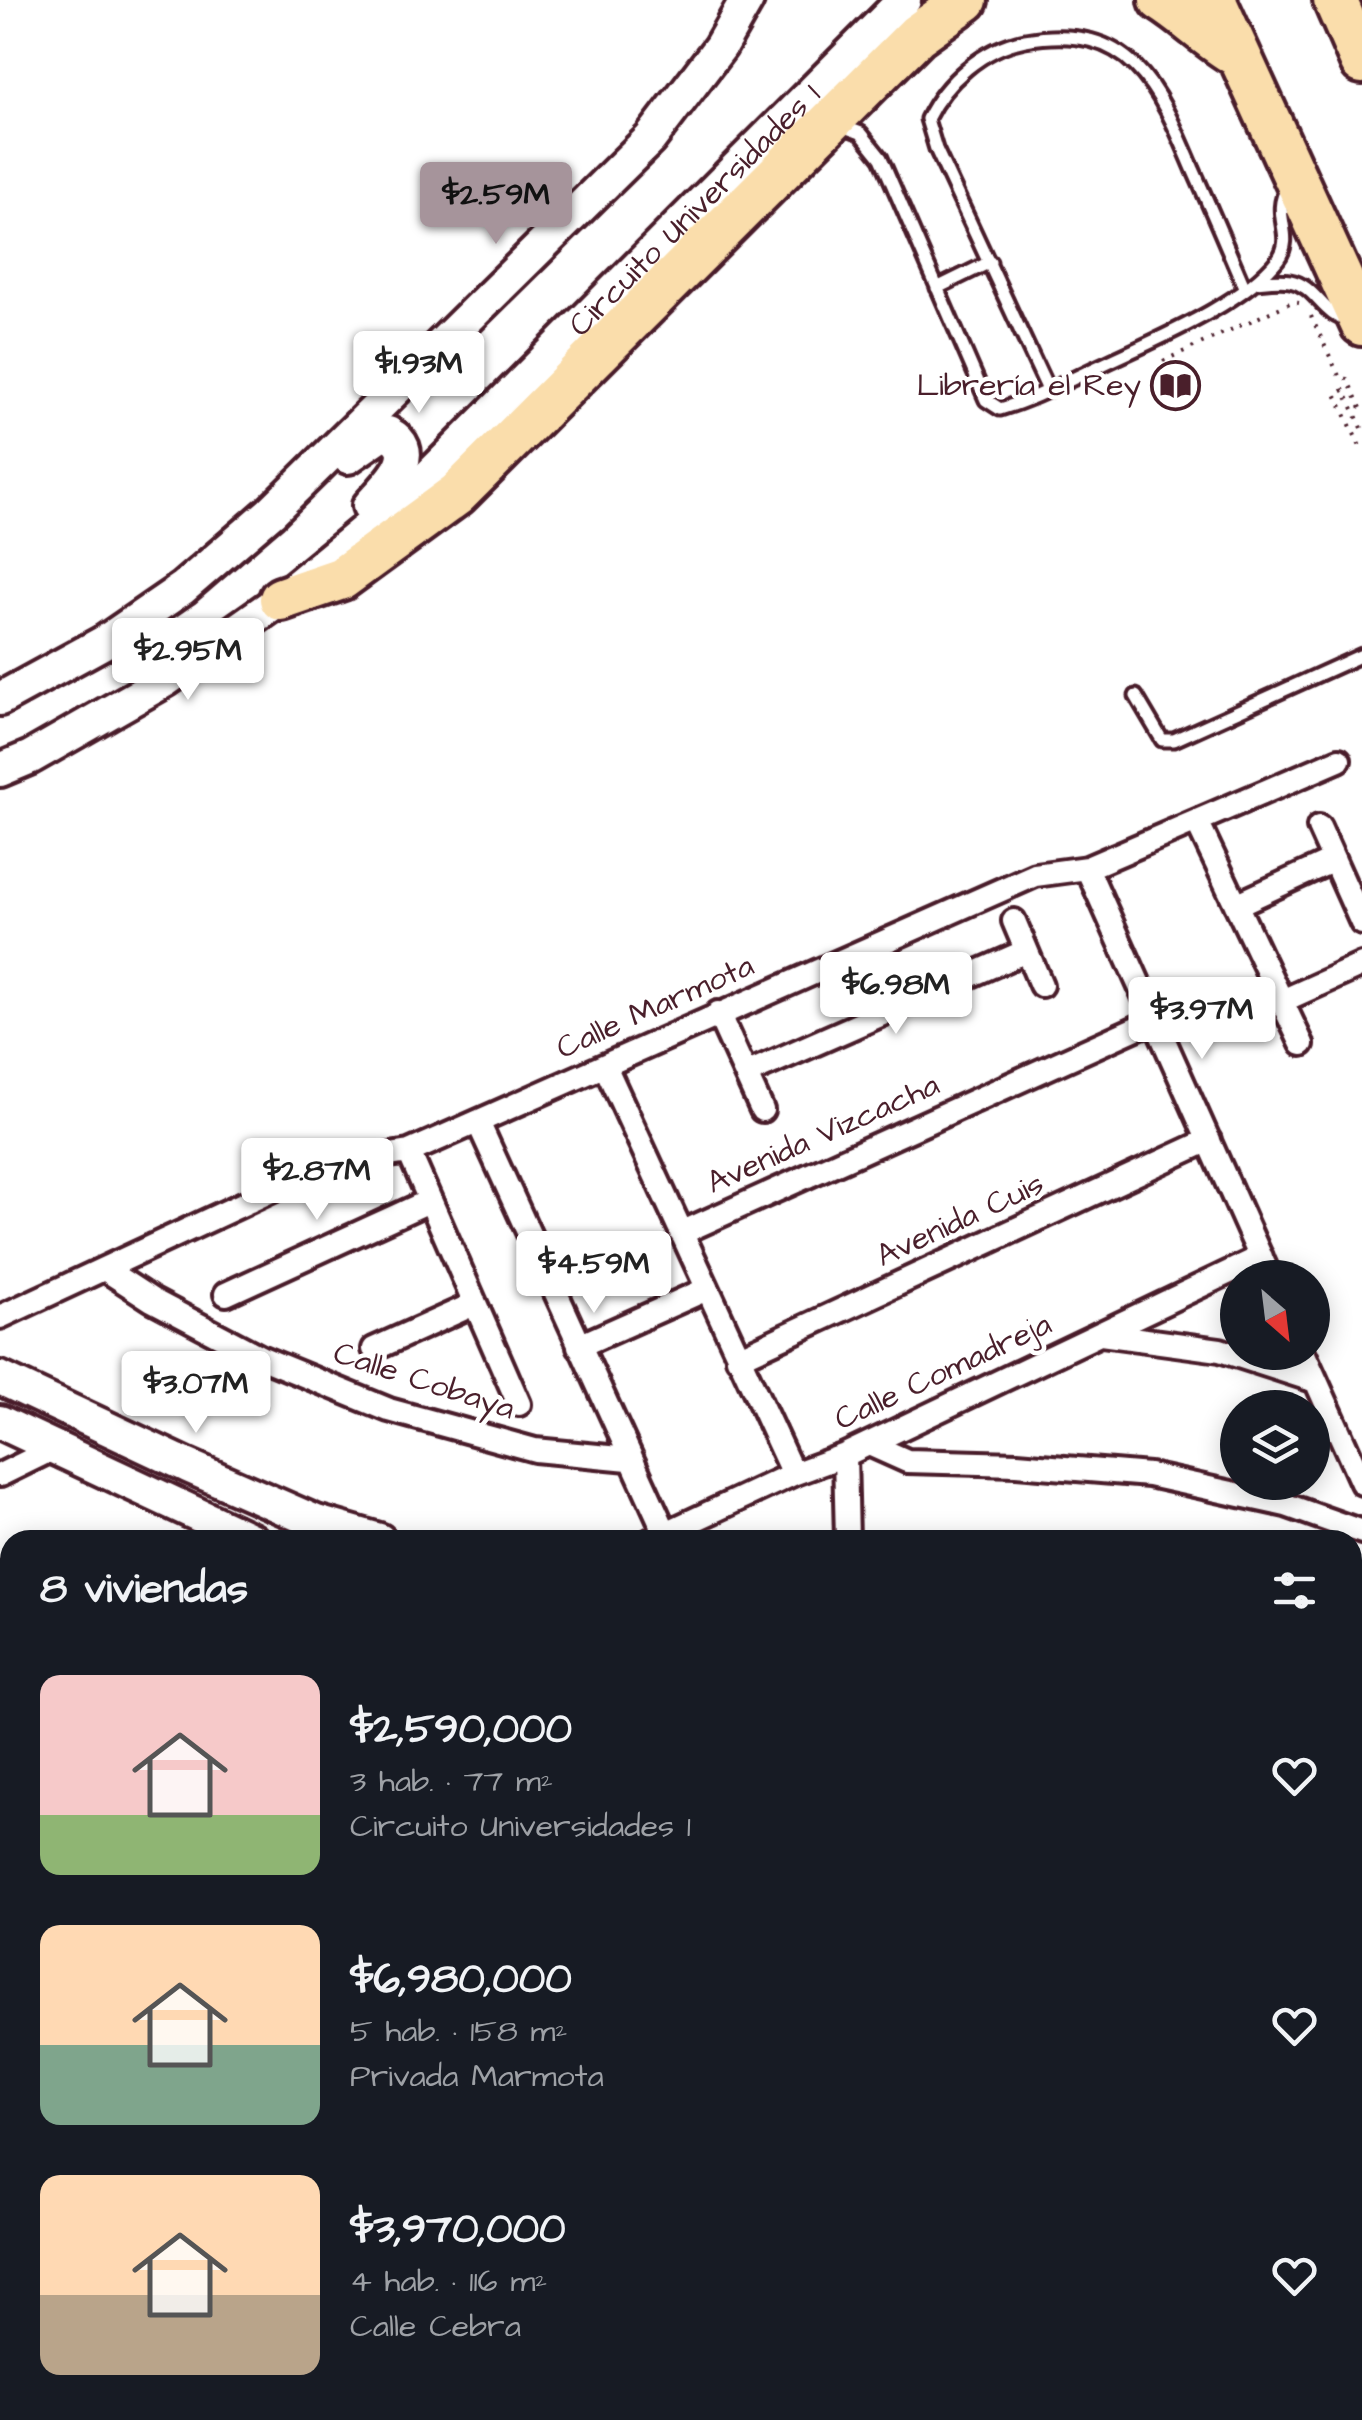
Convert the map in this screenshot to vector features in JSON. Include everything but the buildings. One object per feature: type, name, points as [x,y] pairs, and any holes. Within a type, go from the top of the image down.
[{"type":"highway","points":[[281,598],[342,578],[457,494],[918,35],[966,0]]},
{"type":"highway","points":[[1160,0],[1210,40],[1240,56]]},
{"type":"highway","points":[[1214,0],[1362,323]]},
{"type":"highway","points":[[1345,14],[1362,62]]},
{"type":"main road","points":[[0,699],[106,641],[183,588],[271,512],[650,139],[720,47],[748,0]]},
{"type":"main road","name":"Circuito Universidades 1","points":[[0,770],[31,757],[166,680],[281,598],[421,484],[904,0]]},
{"type":"main road","points":[[271,512],[380,434],[396,438],[406,455],[404,465],[326,559]]},
{"type":"main road","points":[[0,1378],[188,1466],[311,1530]]},
{"type":"main road","points":[[0,1422],[231,1530]]},
{"type":"street","name":"Calle Marmota","points":[[0,1316],[106,1270],[326,1164],[409,1152],[1035,875],[1086,868],[1339,760]]},
{"type":"street","points":[[1197,822],[1302,1044]]},
{"type":"street","points":[[1319,827],[1362,923]]},
{"type":"street","points":[[1236,905],[1334,860]]},
{"type":"street","points":[[1086,868],[1262,1260]]},
{"type":"street","points":[[1014,922],[1041,984]]},
{"type":"street","points":[[746,1074],[1026,951]]},
{"type":"street","points":[[1282,1001],[1362,965]]},
{"type":"street","points":[[718,1014],[762,1110]]},
{"type":"street","name":"Avenida Vizcacha","points":[[681,1233],[1154,1020]]},
{"type":"street","points":[[605,1066],[793,1474]]},
{"type":"street","points":[[478,1122],[629,1459],[656,1530]]},
{"type":"street","name":"Avenida Cuis","points":[[738,1358],[1208,1140]]},
{"type":"street","points":[[409,1152],[518,1404]]},
{"type":"street","points":[[226,1294],[429,1201]]},
{"type":"street","name":"Calle Cobaya","points":[[106,1270],[152,1300],[262,1358],[388,1410],[535,1450],[629,1459]]},
{"type":"street","name":"Calle Comadreja","points":[[671,1530],[793,1474],[845,1455],[1100,1334],[1220,1286]]},
{"type":"street","points":[[578,1346],[707,1289]]},
{"type":"street","points":[[374,1350],[474,1304]]},
{"type":"street","points":[[1100,1334],[1220,1350],[1316,1381]]},
{"type":"street","points":[[1311,1370],[1362,1483]]},
{"type":"street","points":[[869,1444],[907,1461],[1017,1464],[1148,1475],[1286,1505],[1356,1530]]},
{"type":"street","points":[[0,1475],[57,1447]]},
{"type":"street","points":[[845,1455],[847,1530]]},
{"type":"lane","points":[[1048,390],[936,149],[927,119],[939,94],[964,71],[1014,42],[1048,36],[1106,44],[1136,65],[1156,88],[1250,286]]},
{"type":"lane","points":[[830,122],[861,132],[871,142],[986,400],[1000,409],[1149,343],[1250,286],[1280,256],[1286,238],[1278,211],[1281,198],[1295,177]]},
{"type":"lane","points":[[937,288],[990,262]]},
{"type":"lane","points":[[1250,286],[1289,280],[1308,288],[1337,320],[1362,323]]},
{"type":"lane","points":[[1136,696],[1162,740],[1174,740],[1362,655]]},
{"type":"path","points":[[1162,361],[1292,302],[1305,304],[1340,378],[1347,379],[1362,410]]},
{"type":"path","points":[[1362,428],[1344,390],[1336,394],[1362,451]]},
{"type":"place","name":"Librería el Rey","points":[[1176,385]]}]
